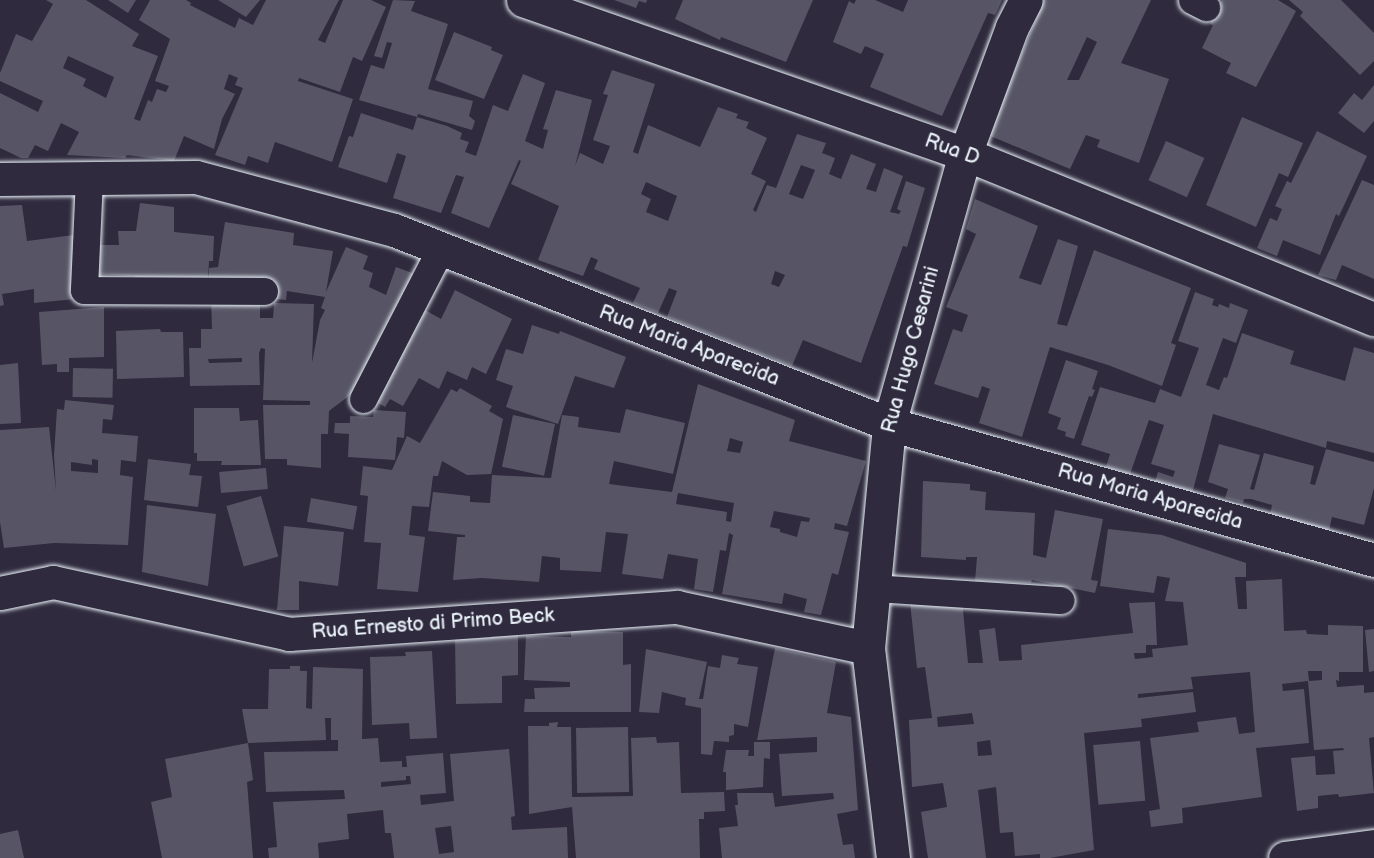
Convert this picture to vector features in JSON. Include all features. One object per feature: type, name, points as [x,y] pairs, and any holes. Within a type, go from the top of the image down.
[{"type":"street","name":"Rua D","points":[[523,0],[965,154],[1374,319]]},
{"type":"street","name":"Rua Hugo Cesarini","points":[[893,858],[868,648],[889,424],[965,154],[1012,27],[1026,0]]},
{"type":"street","name":"Rua Maria Aparecida","points":[[0,179],[196,177],[394,230],[889,424],[1374,560]]},
{"type":"street","name":"Rua Ernesto di Primo Beck","points":[[0,593],[53,582],[289,634],[677,607],[868,648]]},
{"type":"street","points":[[1285,858],[1374,846]]},
{"type":"lane","points":[[89,178],[84,290],[264,291]]},
{"type":"lane","points":[[363,399],[441,248]]},
{"type":"lane","points":[[873,588],[1062,600]]},
{"type":"building","points":[[46,0],[86,0],[139,34],[132,46],[158,56],[134,119],[140,121],[148,100],[152,102],[157,89],[166,92],[169,86],[155,81],[170,39],[139,20],[150,0],[186,0],[191,3],[190,5],[235,28],[239,18],[253,25],[266,0],[339,0],[318,40],[325,43],[343,0],[371,0],[386,7],[362,61],[353,57],[340,92],[299,78],[298,81],[353,99],[332,162],[275,142],[268,163],[248,156],[245,165],[215,155],[243,88],[235,85],[238,78],[229,74],[224,89],[235,94],[222,119],[214,149],[184,136],[174,161],[127,155],[125,158],[67,155],[79,132],[61,123],[48,151],[35,145],[28,158],[21,158],[0,148],[0,93],[38,112],[43,101],[0,81],[0,73],[16,34],[32,41],[53,4]],"holes":[[[68,56],[114,77],[106,98],[83,86],[86,79],[63,68]]]},
{"type":"building","points":[[108,0],[136,0],[128,13]]},
{"type":"building","points":[[218,0],[260,0],[246,17]]},
{"type":"building","points":[[393,0],[415,1],[411,11],[448,24],[428,89],[473,101],[469,116],[475,121],[472,130],[359,100],[371,65],[384,69],[392,43],[387,42],[382,58],[374,56]]},
{"type":"building","points":[[614,0],[647,0],[646,3],[639,1],[636,8]]},
{"type":"building","points":[[683,0],[813,0],[786,62],[721,37],[720,40],[675,19]]},
{"type":"building","points":[[856,0],[875,0],[903,12],[908,0],[1002,0],[995,15],[988,13],[942,116],[870,87],[884,54],[865,46],[861,54],[833,42],[849,1],[854,4]]},
{"type":"building","points":[[1044,0],[1151,0],[1121,63],[1169,79],[1139,163],[1097,147],[1100,140],[1086,135],[1070,169],[988,135]],"holes":[[[1087,37],[1097,42],[1079,80],[1067,80]]]},
{"type":"building","points":[[1222,0],[1278,0],[1296,11],[1256,87],[1226,73],[1231,63],[1202,48],[1213,25],[1210,24]]},
{"type":"building","points":[[1289,0],[1341,0],[1374,33],[1374,61],[1360,75],[1300,16],[1303,12]]},
{"type":"building","points":[[454,32],[492,47],[491,50],[503,55],[484,99],[435,80]]},
{"type":"building","points":[[612,70],[655,84],[633,152],[638,154],[648,125],[700,147],[718,107],[738,114],[736,118],[749,122],[746,128],[767,138],[751,174],[766,181],[753,210],[756,212],[767,185],[776,188],[797,134],[826,143],[822,153],[835,158],[829,174],[841,179],[851,154],[876,164],[866,189],[876,192],[884,168],[903,176],[890,212],[899,214],[901,211],[897,209],[906,181],[925,188],[907,247],[903,246],[861,363],[803,340],[792,366],[667,317],[677,291],[669,288],[658,313],[633,303],[640,288],[594,269],[598,260],[591,257],[583,276],[538,260],[559,206],[511,184],[521,161],[519,160],[489,228],[451,213],[464,177],[456,175],[441,213],[393,198],[406,156],[397,153],[387,183],[338,167],[349,136],[353,137],[361,113],[413,130],[417,117],[447,126],[462,133],[460,139],[469,142],[465,152],[476,156],[493,105],[508,111],[523,74],[545,83],[525,141],[543,149],[548,130],[543,129],[556,90],[592,100],[575,166],[580,153],[603,164],[610,146],[593,140],[608,95],[603,94]],"holes":[[[801,165],[815,170],[803,199],[789,194]],[[646,182],[677,196],[668,221],[646,212],[651,199],[641,194]],[[775,271],[785,275],[779,287],[771,284]]]},
{"type":"building","points":[[1374,85],[1374,121],[1364,133],[1338,113],[1354,93],[1362,100]]},
{"type":"building","points":[[1242,117],[1303,143],[1288,177],[1279,173],[1256,227],[1206,205]]},
{"type":"building","points":[[1317,131],[1367,156],[1339,216],[1336,214],[1320,255],[1283,240],[1277,256],[1257,248],[1270,218],[1277,221],[1282,209],[1275,206],[1287,181],[1291,183]]},
{"type":"building","points":[[1166,141],[1204,158],[1187,197],[1149,180]]},
{"type":"building","points":[[1362,180],[1374,185],[1374,279],[1342,265],[1336,280],[1318,275]]},
{"type":"building","points":[[975,199],[1038,226],[1019,278],[1041,285],[1058,239],[1078,246],[1057,324],[1067,326],[1094,250],[1191,288],[1171,343],[1176,345],[1162,386],[1108,365],[1050,347],[1022,437],[979,423],[990,389],[982,386],[978,398],[934,384],[953,329],[962,332],[968,315],[946,307],[976,234],[966,229]]},
{"type":"building","points":[[140,203],[174,207],[174,232],[214,236],[213,261],[209,261],[208,281],[134,281],[135,276],[97,274],[98,245],[119,245],[118,231],[136,231]]},
{"type":"building","points":[[22,205],[27,241],[82,234],[75,299],[34,303],[34,289],[2,294],[4,305],[0,306],[0,206]]},
{"type":"building","points":[[225,222],[294,233],[293,245],[333,251],[326,292],[346,247],[368,256],[363,269],[373,273],[369,287],[386,295],[396,267],[420,276],[402,311],[398,308],[374,356],[379,358],[366,383],[329,411],[328,434],[321,434],[321,468],[287,465],[287,459],[265,459],[263,405],[310,405],[310,401],[263,400],[265,349],[261,348],[259,353],[260,385],[190,386],[189,348],[201,348],[201,329],[212,329],[211,294],[260,293],[260,318],[273,318],[274,303],[314,304],[312,363],[320,320],[325,310],[321,308],[325,297],[287,291],[286,300],[269,298],[270,288],[244,285],[244,282],[209,281],[209,268],[218,267]],"holes":[[[242,358],[242,362],[209,363],[208,359]]]},
{"type":"building","points":[[455,290],[512,319],[486,374],[472,367],[467,380],[447,371],[439,389],[419,378],[403,406],[390,399],[385,407],[369,398],[416,305],[441,319]]},
{"type":"building","points":[[1195,292],[1214,299],[1212,305],[1218,307],[1219,304],[1229,308],[1230,303],[1248,310],[1236,343],[1223,338],[1206,385],[1219,390],[1224,377],[1227,378],[1242,333],[1294,351],[1290,364],[1345,381],[1354,347],[1374,353],[1374,453],[1327,441],[1326,448],[1213,414],[1192,494],[1155,482],[1158,472],[1173,477],[1175,471],[1151,464],[1164,425],[1149,420],[1130,474],[1106,467],[1110,454],[1081,445],[1100,387],[1155,403],[1160,389],[1181,397],[1199,348],[1178,341]]},
{"type":"building","points":[[104,307],[104,357],[69,358],[69,372],[57,372],[57,364],[42,365],[39,312]]},
{"type":"building","points":[[532,325],[559,334],[560,331],[626,357],[614,388],[575,376],[558,424],[506,407],[513,386],[496,380],[506,349],[523,354]]},
{"type":"building","points":[[160,329],[161,332],[183,332],[184,377],[117,379],[116,331]]},
{"type":"building","points":[[1066,360],[1098,371],[1092,389],[1095,390],[1092,397],[1089,396],[1074,439],[1065,436],[1066,432],[1057,429],[1061,418],[1048,413]]},
{"type":"building","points":[[18,363],[21,423],[0,424],[0,365]]},
{"type":"building","points":[[73,368],[113,369],[112,398],[72,397]]},
{"type":"building","points":[[698,384],[795,420],[789,441],[866,461],[847,526],[835,523],[834,529],[849,532],[838,575],[832,573],[821,615],[804,612],[807,599],[784,593],[782,604],[722,594],[733,535],[729,533],[726,551],[720,550],[713,592],[694,589],[698,559],[668,554],[663,579],[622,574],[628,534],[606,532],[601,572],[560,570],[560,558],[542,556],[539,582],[482,578],[453,580],[457,537],[465,537],[465,535],[428,531],[433,492],[470,496],[470,502],[490,503],[492,475],[551,478],[562,415],[579,417],[578,427],[620,433],[626,409],[685,423],[673,474],[614,461],[609,484],[672,492]],"holes":[[[730,438],[743,442],[740,453],[727,451]],[[678,493],[734,503],[731,522],[726,521],[727,512],[676,504]],[[774,511],[810,518],[809,522],[801,521],[797,537],[770,527]]]},
{"type":"building","points":[[460,388],[492,406],[489,411],[503,419],[491,474],[467,475],[442,461],[438,476],[433,476],[429,507],[412,506],[409,535],[425,537],[418,592],[377,589],[381,543],[364,542],[368,496],[360,495],[363,466],[392,470],[407,436],[420,443],[451,389],[457,392]]},
{"type":"building","points":[[65,400],[114,405],[112,420],[103,419],[102,433],[138,436],[136,462],[121,460],[120,475],[133,477],[128,545],[54,543],[4,548],[0,522],[0,430],[49,427],[56,491],[54,455],[57,409],[64,410]],"holes":[[[92,459],[98,460],[98,473],[71,471],[71,462],[92,465]]]},
{"type":"building","points":[[194,408],[239,408],[240,421],[258,420],[261,465],[221,465],[222,461],[197,461],[197,453],[194,453]]},
{"type":"building","points":[[374,410],[406,412],[404,438],[397,437],[395,460],[348,457],[349,434],[334,433],[335,423],[350,423],[350,416],[373,417]]},
{"type":"building","points":[[513,415],[555,424],[544,476],[502,467]]},
{"type":"building","points":[[1219,444],[1260,455],[1250,489],[1254,490],[1264,453],[1314,466],[1310,484],[1315,485],[1326,449],[1374,462],[1374,488],[1364,525],[1332,517],[1327,539],[1269,520],[1272,505],[1251,499],[1244,499],[1243,503],[1225,498],[1228,489],[1208,482]]},
{"type":"building","points":[[148,459],[191,464],[189,475],[202,476],[198,507],[144,500]]},
{"type":"building","points":[[266,468],[268,489],[221,493],[219,472]]},
{"type":"building","points":[[923,481],[970,484],[970,490],[986,492],[985,510],[1035,513],[1033,555],[1046,558],[1055,510],[1103,519],[1091,580],[1098,581],[1095,593],[1032,580],[1031,583],[975,581],[977,557],[966,557],[966,560],[921,557]]},
{"type":"building","points":[[261,496],[278,557],[244,566],[226,506]]},
{"type":"building","points":[[311,498],[357,506],[353,530],[307,522]]},
{"type":"building","points":[[147,505],[216,514],[208,586],[142,572]]},
{"type":"building","points":[[284,526],[344,532],[338,586],[299,581],[299,610],[277,610]]},
{"type":"building","points":[[1108,529],[1162,535],[1246,563],[1246,577],[1235,577],[1238,609],[1247,609],[1246,581],[1282,579],[1284,631],[1306,630],[1307,634],[1328,635],[1328,625],[1363,626],[1363,672],[1339,672],[1339,681],[1336,680],[1337,687],[1364,685],[1364,693],[1374,692],[1374,737],[1369,738],[1374,793],[1339,797],[1338,794],[1318,796],[1318,808],[1297,811],[1291,758],[1315,756],[1316,775],[1335,774],[1333,751],[1344,750],[1343,748],[1314,750],[1308,681],[1282,684],[1283,691],[1304,689],[1309,743],[1256,748],[1262,797],[1182,808],[1183,823],[1151,827],[1149,811],[1160,809],[1150,738],[1199,732],[1197,722],[1236,717],[1239,734],[1255,732],[1250,672],[1191,677],[1193,689],[1138,694],[1138,698],[1193,692],[1196,712],[1141,719],[1142,727],[1084,733],[1094,850],[1050,858],[1040,858],[1040,854],[1015,856],[1013,832],[1000,833],[996,787],[978,790],[986,858],[928,858],[921,812],[947,807],[943,783],[912,787],[909,720],[932,718],[925,667],[917,668],[910,602],[962,599],[968,663],[983,663],[979,630],[995,628],[999,661],[1022,660],[1021,645],[1133,633],[1129,603],[1155,602],[1157,645],[1146,645],[1146,653],[1134,653],[1135,659],[1153,657],[1152,649],[1188,645],[1183,602],[1165,601],[1170,578],[1157,576],[1154,593],[1100,586]],"holes":[[[1308,671],[1322,671],[1322,680],[1309,681]],[[972,713],[974,724],[938,727],[937,717]],[[990,740],[992,755],[978,756],[977,742]]]},
{"type":"building","points":[[1374,629],[1374,671],[1369,672],[1365,630]]},
{"type":"building","points":[[571,631],[623,632],[623,665],[631,664],[631,712],[524,712],[525,699],[535,699],[534,688],[570,687],[570,682],[524,680],[526,636],[571,637]]},
{"type":"building","points":[[518,634],[518,675],[502,676],[502,703],[456,704],[455,638]]},
{"type":"building","points":[[775,648],[836,662],[827,713],[851,717],[858,810],[837,814],[843,845],[853,844],[855,858],[722,858],[719,828],[738,826],[735,805],[738,805],[737,793],[773,793],[775,807],[834,799],[833,793],[782,796],[779,754],[817,752],[817,737],[757,740]]},
{"type":"building","points":[[646,649],[707,662],[699,699],[703,699],[708,666],[720,668],[722,655],[739,658],[737,664],[758,667],[748,727],[734,724],[734,735],[729,736],[729,742],[714,741],[712,755],[701,754],[701,708],[685,705],[686,698],[662,692],[659,713],[639,712]]},
{"type":"building","points":[[432,651],[437,738],[410,739],[409,723],[372,725],[370,657],[406,656],[405,652]]},
{"type":"building","points":[[290,666],[300,666],[300,671],[307,671],[306,708],[312,709],[313,667],[363,669],[362,739],[378,738],[380,762],[402,761],[402,767],[407,767],[406,756],[443,753],[446,793],[420,795],[421,805],[454,801],[450,754],[509,749],[515,816],[511,817],[512,830],[567,827],[568,858],[394,858],[391,833],[385,833],[383,810],[347,814],[349,839],[318,843],[319,858],[269,858],[268,848],[277,847],[273,802],[345,799],[344,790],[266,792],[264,752],[338,751],[338,740],[331,740],[331,718],[325,718],[326,740],[248,743],[242,709],[268,709],[269,669],[290,669]],"holes":[[[406,776],[410,776],[411,784],[381,787],[381,782],[406,780]],[[451,826],[454,852],[439,854],[435,828]]]},
{"type":"building","points":[[558,722],[557,727],[571,727],[572,797],[633,796],[631,738],[656,737],[657,743],[679,742],[681,793],[724,792],[725,811],[704,812],[704,819],[699,819],[700,858],[576,858],[572,807],[529,814],[528,726],[549,726],[549,723]]},
{"type":"building","points":[[628,727],[629,792],[577,793],[576,728]]},
{"type":"building","points":[[1140,741],[1145,801],[1098,805],[1093,745]]},
{"type":"building","points":[[754,742],[770,742],[770,759],[764,758],[763,787],[726,790],[726,772],[723,772],[726,750],[749,750],[748,756],[754,756]]},
{"type":"building","points":[[248,743],[253,780],[247,782],[253,858],[162,858],[151,802],[172,797],[165,759]]},
{"type":"building","points":[[18,830],[24,858],[0,858],[0,834]]}]
